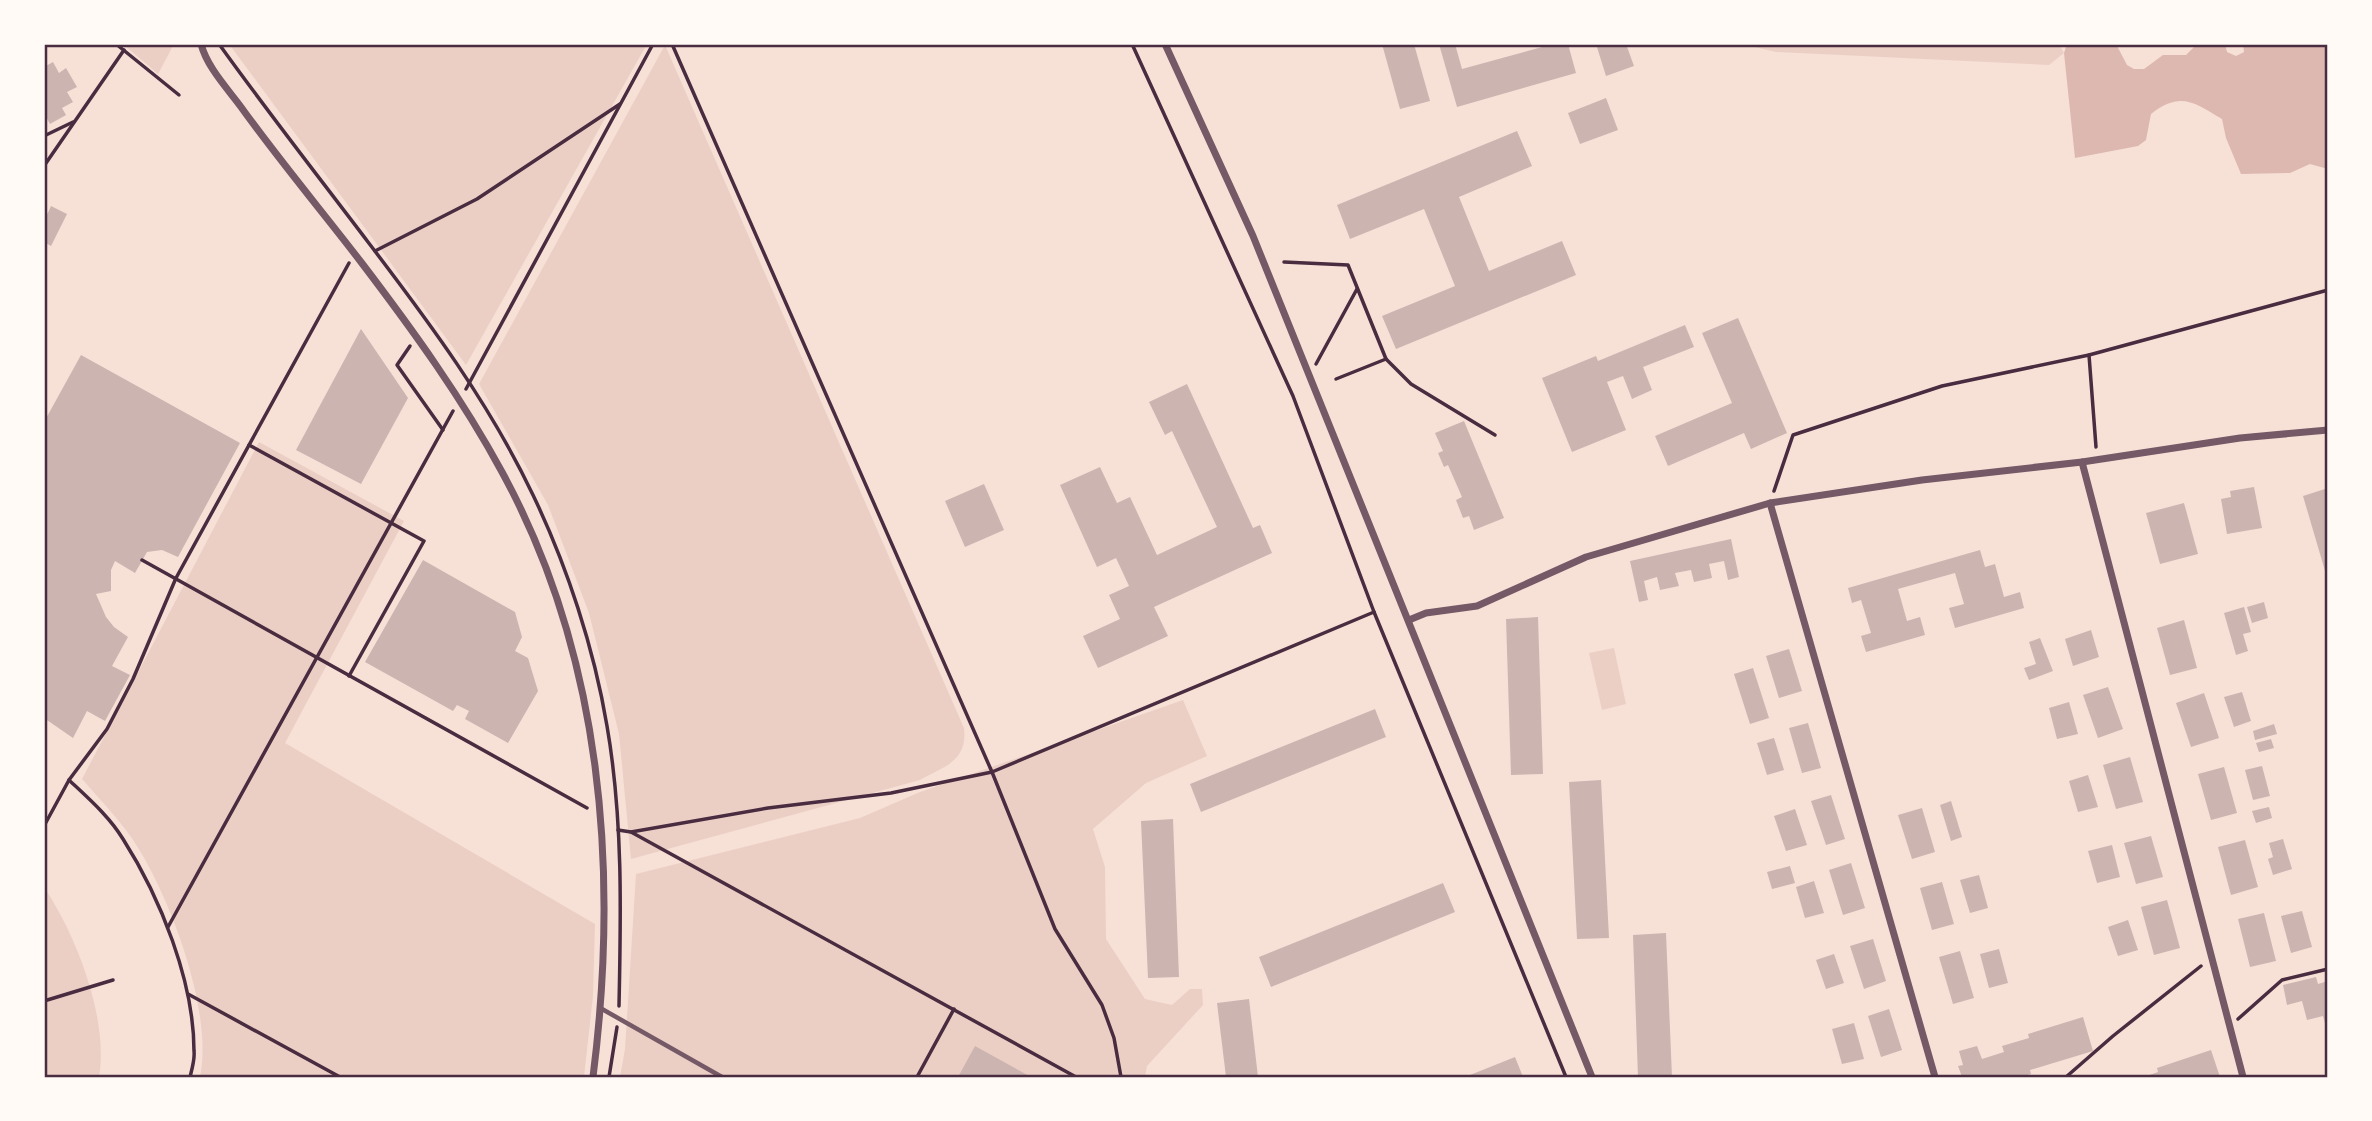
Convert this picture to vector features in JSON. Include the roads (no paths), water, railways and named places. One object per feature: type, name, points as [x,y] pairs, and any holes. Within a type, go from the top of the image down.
[{"type":"street","points":[[201,44],[211,66],[241,108],[417,337],[459,401],[516,499],[554,594],[584,696],[601,812],[605,928],[602,1009],[593,1077]]},
{"type":"street","points":[[1165,44],[1253,236],[1592,1077]]},
{"type":"street","points":[[1409,620],[1426,613],[1477,606],[1587,557],[1770,503],[1922,480],[2328,429]]},
{"type":"street","points":[[2082,462],[2242,1077]]},
{"type":"street","points":[[1770,503],[1935,1077]]},
{"type":"lane","points":[[602,1009],[722,1077]]}]
